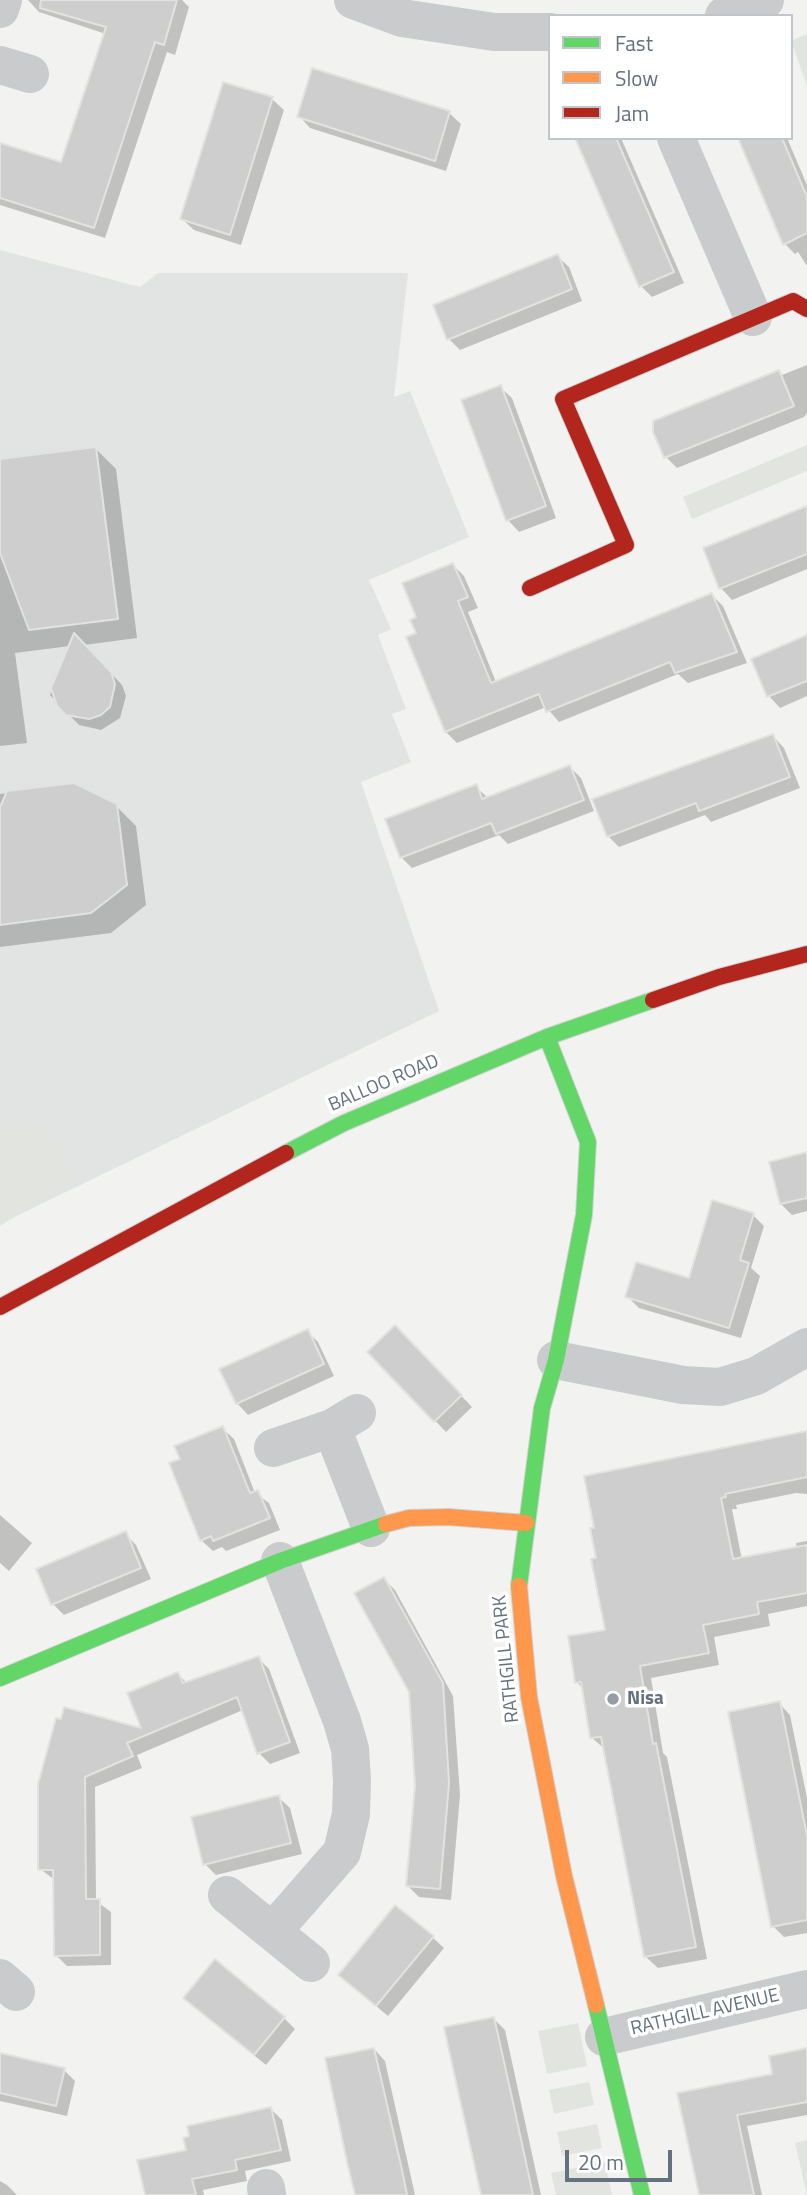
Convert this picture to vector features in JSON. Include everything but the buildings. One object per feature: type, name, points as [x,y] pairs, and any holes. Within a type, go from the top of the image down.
[{"type":"street","points":[[0,9],[3,0]]},
{"type":"street","points":[[353,0],[402,18],[494,32],[548,32]]},
{"type":"street","points":[[729,14],[765,0]]},
{"type":"street","points":[[677,140],[753,317]]},
{"type":"street","points":[[530,588],[626,545],[563,399],[793,301],[807,309]]},
{"type":"street","name":"BALLOO ROAD","points":[[0,1307],[344,1123],[547,1037],[719,977],[807,954]]},
{"type":"street","name":"RATHGILL PARK","points":[[547,1037],[588,1142],[584,1215],[556,1360],[542,1408],[519,1588],[530,1697],[564,1876],[642,2195]]},
{"type":"street","points":[[556,1360],[683,1385],[720,1387],[757,1376],[807,1347]]},
{"type":"street","points":[[273,1448],[344,1421],[371,1528]]},
{"type":"street","points":[[0,1678],[280,1561],[371,1528],[409,1518],[449,1517],[526,1522]]},
{"type":"street","points":[[273,1931],[342,1852],[351,1814],[352,1781],[349,1749],[342,1721],[280,1561]]},
{"type":"street","points":[[227,1895],[312,1963]]},
{"type":"street","name":"RATHGILL AVENUE","points":[[604,2037],[807,1989]]},
{"type":"shaded area","points":[[807,34],[807,86],[793,47],[793,40]]},
{"type":"shaded area","points":[[0,250],[140,287],[158,273],[408,273],[394,397],[410,391],[469,537],[369,580],[391,629],[378,635],[406,709],[392,714],[411,762],[361,782],[439,1011],[0,1224]]},
{"type":"shaded area","points":[[807,445],[807,471],[692,519],[683,497]]},
{"type":"shaded area","points":[[0,1122],[28,1126],[46,1137],[58,1150],[74,1179],[0,1226]]},
{"type":"shaded area","points":[[578,2023],[587,2066],[547,2074],[538,2031]]},
{"type":"shaded area","points":[[589,2082],[594,2105],[554,2114],[549,2090]]},
{"type":"shaded area","points":[[597,2124],[602,2148],[562,2156],[557,2132]]},
{"type":"shaded area","points":[[807,2140],[807,2195],[795,2143]]},
{"type":"shaded area","points":[[605,2162],[612,2195],[556,2195],[551,2173]]},
{"type":"traffic: fast","points":[[286,1153],[344,1123],[547,1037],[653,1000]]},
{"type":"traffic: fast","points":[[519,1586],[542,1408],[556,1360],[584,1215],[588,1142],[547,1037]]},
{"type":"traffic: fast","points":[[0,1678],[280,1561],[386,1524]]},
{"type":"traffic: fast","points":[[596,2005],[642,2195]]},
{"type":"traffic: slow","points":[[386,1524],[409,1518],[448,1517],[526,1523]]},
{"type":"traffic: slow","points":[[519,1586],[529,1697],[564,1876],[596,2005]]},
{"type":"traffic: jam","points":[[530,588],[626,545],[563,399],[793,301],[807,309]]},
{"type":"traffic: jam","points":[[653,1000],[719,977],[807,954]]},
{"type":"traffic: jam","points":[[0,1307],[286,1153]]},
{"type":"place","name":"Nisa","points":[[613,1699]]}]
